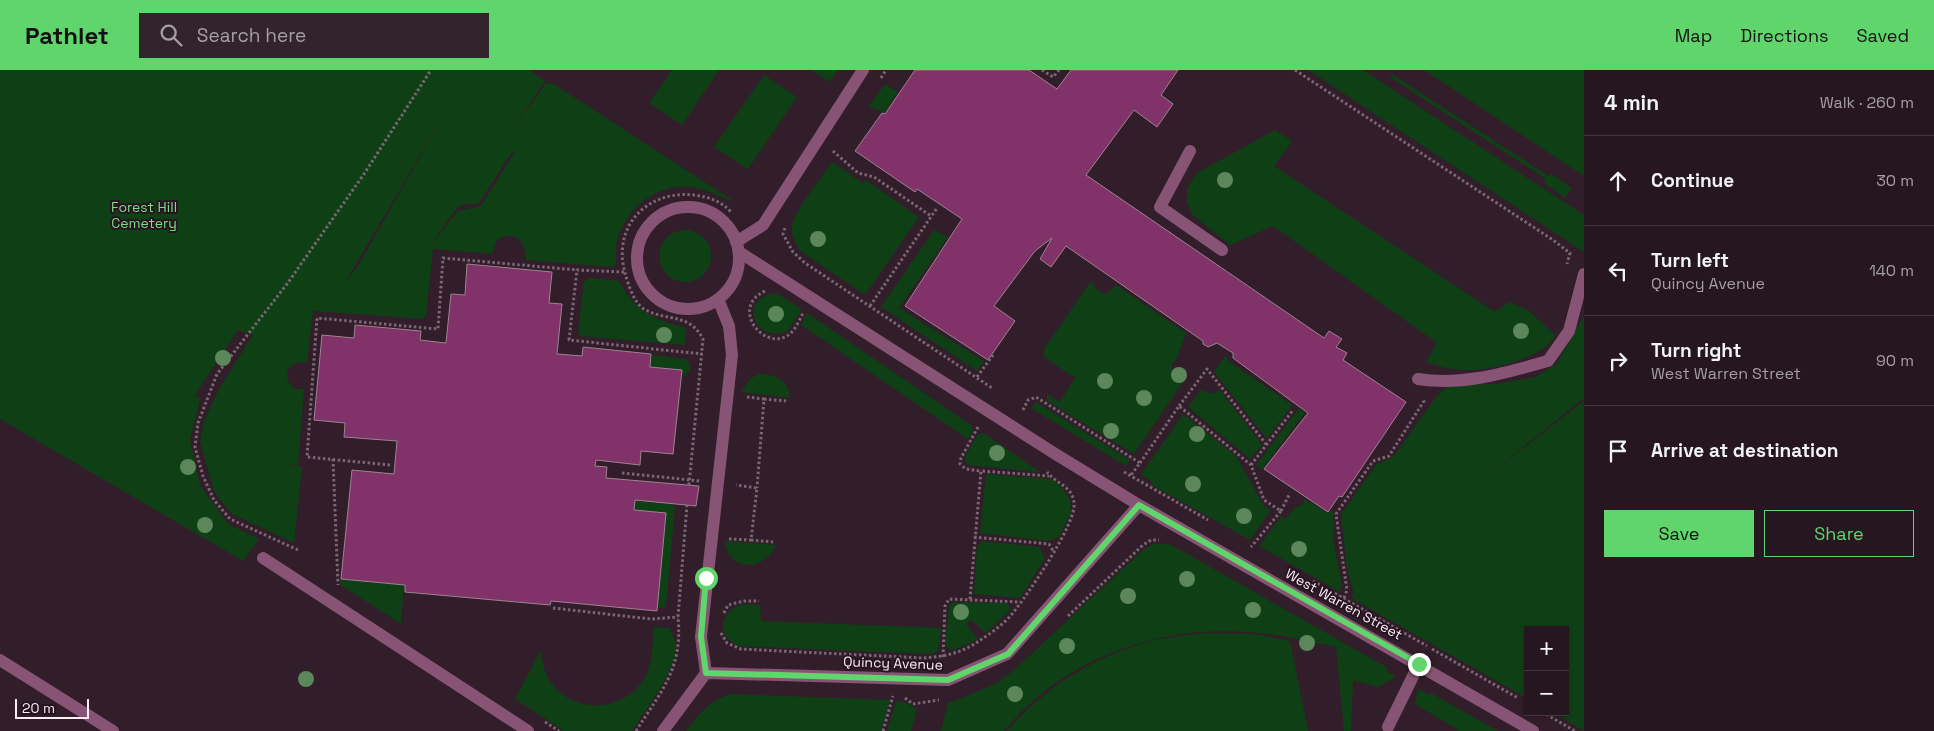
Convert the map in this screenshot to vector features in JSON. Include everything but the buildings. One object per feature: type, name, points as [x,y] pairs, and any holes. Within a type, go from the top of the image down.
[{"type":"street","points":[[738,247],[763,225],[863,70]]},
{"type":"street","points":[[1190,151],[1160,206],[1222,250]]},
{"type":"street","points":[[691,207],[708,211],[723,220],[734,235],[738,247],[739,265],[735,278],[728,290],[718,300],[702,307],[684,308],[667,304],[652,294],[642,280],[637,263],[638,245],[646,229],[658,216],[674,208],[691,207]]},
{"type":"street","name":"West Warren Street","points":[[738,247],[1057,455],[1139,505],[1533,731]]},
{"type":"street","points":[[1418,378],[1443,383],[1492,376],[1548,361],[1569,331],[1584,274]]},
{"type":"street","points":[[662,731],[706,673],[701,637],[732,355],[729,326],[718,300]]},
{"type":"street","name":"Quincy Avenue","points":[[706,673],[948,680],[1008,654],[1139,505]]},
{"type":"street","points":[[263,558],[528,731]]},
{"type":"street","points":[[0,660],[113,731]]},
{"type":"street","points":[[1388,727],[1419,664]]},
{"type":"path","points":[[298,550],[276,538],[230,519],[214,500],[203,476],[195,446],[198,423],[217,374],[298,268],[364,174],[431,70]]},
{"type":"path","points":[[876,86],[886,70]]},
{"type":"path","points":[[1042,70],[1053,78],[1059,70]]},
{"type":"path","points":[[1295,70],[1553,240],[1570,253],[1565,270]]},
{"type":"path","points":[[828,158],[838,143]]},
{"type":"path","points":[[833,151],[858,173],[874,177],[931,216]]},
{"type":"path","points":[[689,486],[702,339],[699,332],[687,321],[643,309],[631,292],[624,272],[621,249],[628,227],[642,209],[660,198],[681,194],[702,196],[723,203],[731,212]]},
{"type":"path","points":[[870,306],[937,208]]},
{"type":"path","points":[[787,223],[783,234],[794,252],[805,263],[992,388]]},
{"type":"path","points":[[390,465],[307,457],[317,318],[438,329],[443,258],[577,270],[624,272]]},
{"type":"path","points":[[577,270],[569,340],[702,354]]},
{"type":"path","points":[[772,288],[759,294],[752,300],[750,308],[755,327],[764,336],[770,338],[786,336],[792,332],[806,308]]},
{"type":"path","points":[[977,377],[993,355]]},
{"type":"path","points":[[1131,475],[1207,369],[1266,444]]},
{"type":"path","points":[[1344,598],[1347,590],[1336,514],[1373,461],[1389,456],[1424,401],[1418,378]]},
{"type":"path","points":[[742,396],[786,401]]},
{"type":"path","points":[[1030,415],[1022,409],[1028,400],[1036,397],[1140,462]]},
{"type":"path","points":[[757,488],[764,399]]},
{"type":"path","points":[[1179,406],[1251,465],[1264,500],[1281,511]]},
{"type":"path","points":[[1251,465],[1293,410]]},
{"type":"path","points":[[971,421],[986,432]]},
{"type":"path","points":[[979,426],[961,458],[960,464],[966,469],[1050,476]]},
{"type":"path","points":[[334,459],[338,587]]},
{"type":"path","points":[[720,626],[721,634],[727,643],[741,649],[943,657],[974,644],[1012,614],[1054,552],[1074,513],[1074,501],[1063,483],[1050,476],[1039,466]]},
{"type":"path","points":[[1117,468],[1210,522]]},
{"type":"path","points":[[970,598],[981,471]]},
{"type":"path","points":[[1251,546],[1281,511],[1290,493]]},
{"type":"path","points":[[636,731],[668,679],[678,656],[680,636],[678,617],[687,505]]},
{"type":"path","points":[[974,537],[1049,544],[1054,552]]},
{"type":"path","points":[[751,540],[773,542]]},
{"type":"path","points":[[1067,618],[1143,545],[1151,540],[1169,540]]},
{"type":"path","points":[[1243,542],[1260,551]]},
{"type":"path","points":[[1310,579],[1519,699]]},
{"type":"path","points":[[943,657],[946,606],[949,599],[970,598],[1020,602]]},
{"type":"path","points":[[720,619],[728,605],[744,601],[759,601]]},
{"type":"path","points":[[553,608],[651,619],[678,617]]},
{"type":"path","points":[[884,695],[906,698],[913,704],[942,700]]},
{"type":"path","points":[[883,731],[893,696]]},
{"type":"path","points":[[1549,716],[1575,731]]},
{"type":"green space","name":"Forest Hill Cemetery","points":[[0,70],[529,70],[545,81],[511,131],[546,83],[554,84],[732,200],[732,202],[696,188],[682,187],[657,193],[646,199],[636,207],[621,229],[617,241],[616,264],[612,267],[526,260],[522,242],[515,236],[497,240],[492,254],[433,249],[426,315],[423,319],[314,311],[316,308],[313,311],[307,362],[300,362],[291,366],[287,374],[287,379],[295,389],[304,389],[298,465],[286,464],[302,467],[294,543],[232,514],[214,491],[200,442],[204,421],[220,387],[253,335],[238,330],[195,395],[200,399],[190,440],[200,485],[228,524],[259,539],[243,561],[0,419]],"holes":[[[445,113],[358,266],[346,281]],[[513,150],[514,153],[481,206],[458,211],[428,249],[458,206],[479,203]]]},
{"type":"green space","points":[[672,70],[719,70],[682,125],[649,103]]},
{"type":"green space","points":[[812,70],[838,70],[830,82]]},
{"type":"green space","points":[[1308,70],[1363,70],[1584,215],[1584,252]]},
{"type":"green space","points":[[1424,70],[1584,70],[1584,176]]},
{"type":"green space","points":[[1392,74],[1548,176],[1550,173],[1572,188],[1565,198],[1544,183],[1546,179],[1390,77]]},
{"type":"green space","points":[[764,75],[797,97],[748,169],[714,147]]},
{"type":"green space","points":[[885,84],[898,92],[884,113],[869,106]]},
{"type":"green space","points":[[1275,130],[1292,141],[1274,166],[1495,312],[1509,302],[1528,310],[1555,335],[1550,343],[1541,350],[1516,361],[1477,370],[1451,369],[1426,362],[1437,343],[1273,226],[1230,245],[1193,215],[1187,203],[1187,188],[1197,173]]},
{"type":"green space","points":[[832,162],[863,183],[866,180],[919,217],[865,295],[799,250],[793,236],[792,227],[798,212]]},
{"type":"green space","points":[[680,230],[690,230],[700,234],[707,241],[711,256],[707,271],[700,278],[690,282],[680,282],[670,278],[663,271],[659,261],[659,251],[663,241],[670,234]]},
{"type":"green space","points":[[934,230],[948,237],[899,308],[984,361],[977,371],[881,307]]},
{"type":"green space","points":[[590,278],[619,281],[631,299],[646,312],[664,321],[684,327],[686,329],[685,345],[580,336],[578,330],[584,282]]},
{"type":"green space","points":[[1091,281],[1097,290],[1106,294],[1116,285],[1186,333],[1177,358],[1172,364],[1172,373],[1183,382],[1134,454],[1047,401],[1047,394],[1060,402],[1075,378],[1044,357],[1044,349]]},
{"type":"green space","points":[[776,293],[802,309],[788,331],[776,334],[766,332],[759,326],[755,319],[754,310],[757,303],[764,296]]},
{"type":"green space","points":[[807,313],[971,425],[973,430],[968,439],[801,325]]},
{"type":"green space","points":[[1584,316],[1584,398],[1481,481],[1584,401],[1584,731],[1559,716],[1569,716],[1569,626],[1524,626],[1524,697],[1351,598],[1354,593],[1347,570],[1341,514],[1376,465],[1393,457],[1436,397],[1449,385],[1494,384],[1536,377],[1557,363]]},
{"type":"green space","points":[[652,355],[686,359],[690,363],[690,371],[685,375],[682,374],[682,370],[650,367]]},
{"type":"green space","points":[[1226,355],[1227,360],[1292,405],[1267,439],[1214,372]]},
{"type":"green space","points":[[759,374],[770,375],[784,382],[790,398],[741,392],[750,379]]},
{"type":"green space","points":[[1219,389],[1262,445],[1250,459],[1188,407],[1201,390],[1214,394]]},
{"type":"green space","points":[[1036,402],[1130,460],[1126,466],[1031,408]]},
{"type":"green space","points":[[1299,408],[1305,413],[1262,469],[1256,465]]},
{"type":"green space","points":[[1183,414],[1236,456],[1264,506],[1271,510],[1250,540],[1152,485],[1150,480],[1141,475]]},
{"type":"green space","points":[[983,433],[1040,472],[968,465],[964,458],[978,434]]},
{"type":"green space","points":[[986,474],[1051,479],[1060,485],[1070,499],[1071,513],[1059,537],[1049,541],[980,533]]},
{"type":"green space","points":[[1305,499],[1328,513],[1332,510],[1334,511],[1333,539],[1342,585],[1340,592],[1259,546],[1281,516],[1285,519],[1297,506],[1301,506]]},
{"type":"green space","points":[[635,501],[671,504],[675,507],[666,607],[657,608],[666,513],[634,510]]},
{"type":"green space","points":[[725,541],[776,545],[763,560],[747,565],[739,563],[733,558],[728,551]]},
{"type":"green space","points":[[983,541],[1039,547],[1045,558],[1020,598],[974,594],[977,546]]},
{"type":"green space","points":[[1153,544],[1168,544],[1175,547],[1388,668],[1386,671],[1396,677],[1378,687],[1353,680],[1351,731],[1344,731],[1336,647],[1257,633],[1222,631],[1186,634],[1151,640],[1118,650],[1086,665],[1056,683],[1028,705],[1004,731],[941,731],[948,702],[955,701],[997,683],[1014,670],[1144,549]]},
{"type":"green space","points":[[340,579],[404,585],[401,624],[341,585]]},
{"type":"green space","points":[[953,602],[1006,603],[1011,609],[986,633],[971,620],[966,624],[978,639],[952,651],[946,646],[945,642],[949,605]]},
{"type":"green space","points":[[742,604],[760,605],[761,621],[941,628],[939,649],[933,654],[737,646],[725,636],[723,625],[729,612]]},
{"type":"green space","points":[[654,627],[670,628],[676,645],[674,657],[671,668],[659,690],[632,731],[564,731],[515,699],[541,650],[547,676],[557,689],[569,699],[583,704],[598,705],[613,703],[627,697],[638,687],[649,668]]},
{"type":"green space","points":[[1204,633],[1253,634],[1290,641],[1308,731],[1007,731],[1054,687],[1091,664],[1130,647],[1151,641]]},
{"type":"green space","points":[[1419,689],[1429,695],[1431,693],[1498,731],[1460,731],[1415,704]]},
{"type":"green space","points":[[731,694],[890,700],[881,731],[686,731],[706,708],[717,700]]},
{"type":"green space","points":[[896,701],[905,702],[917,709],[911,731],[887,731]]},
{"type":"route","points":[[706,578],[701,637],[706,673],[948,680],[1008,654],[1139,505],[1419,664]]}]
